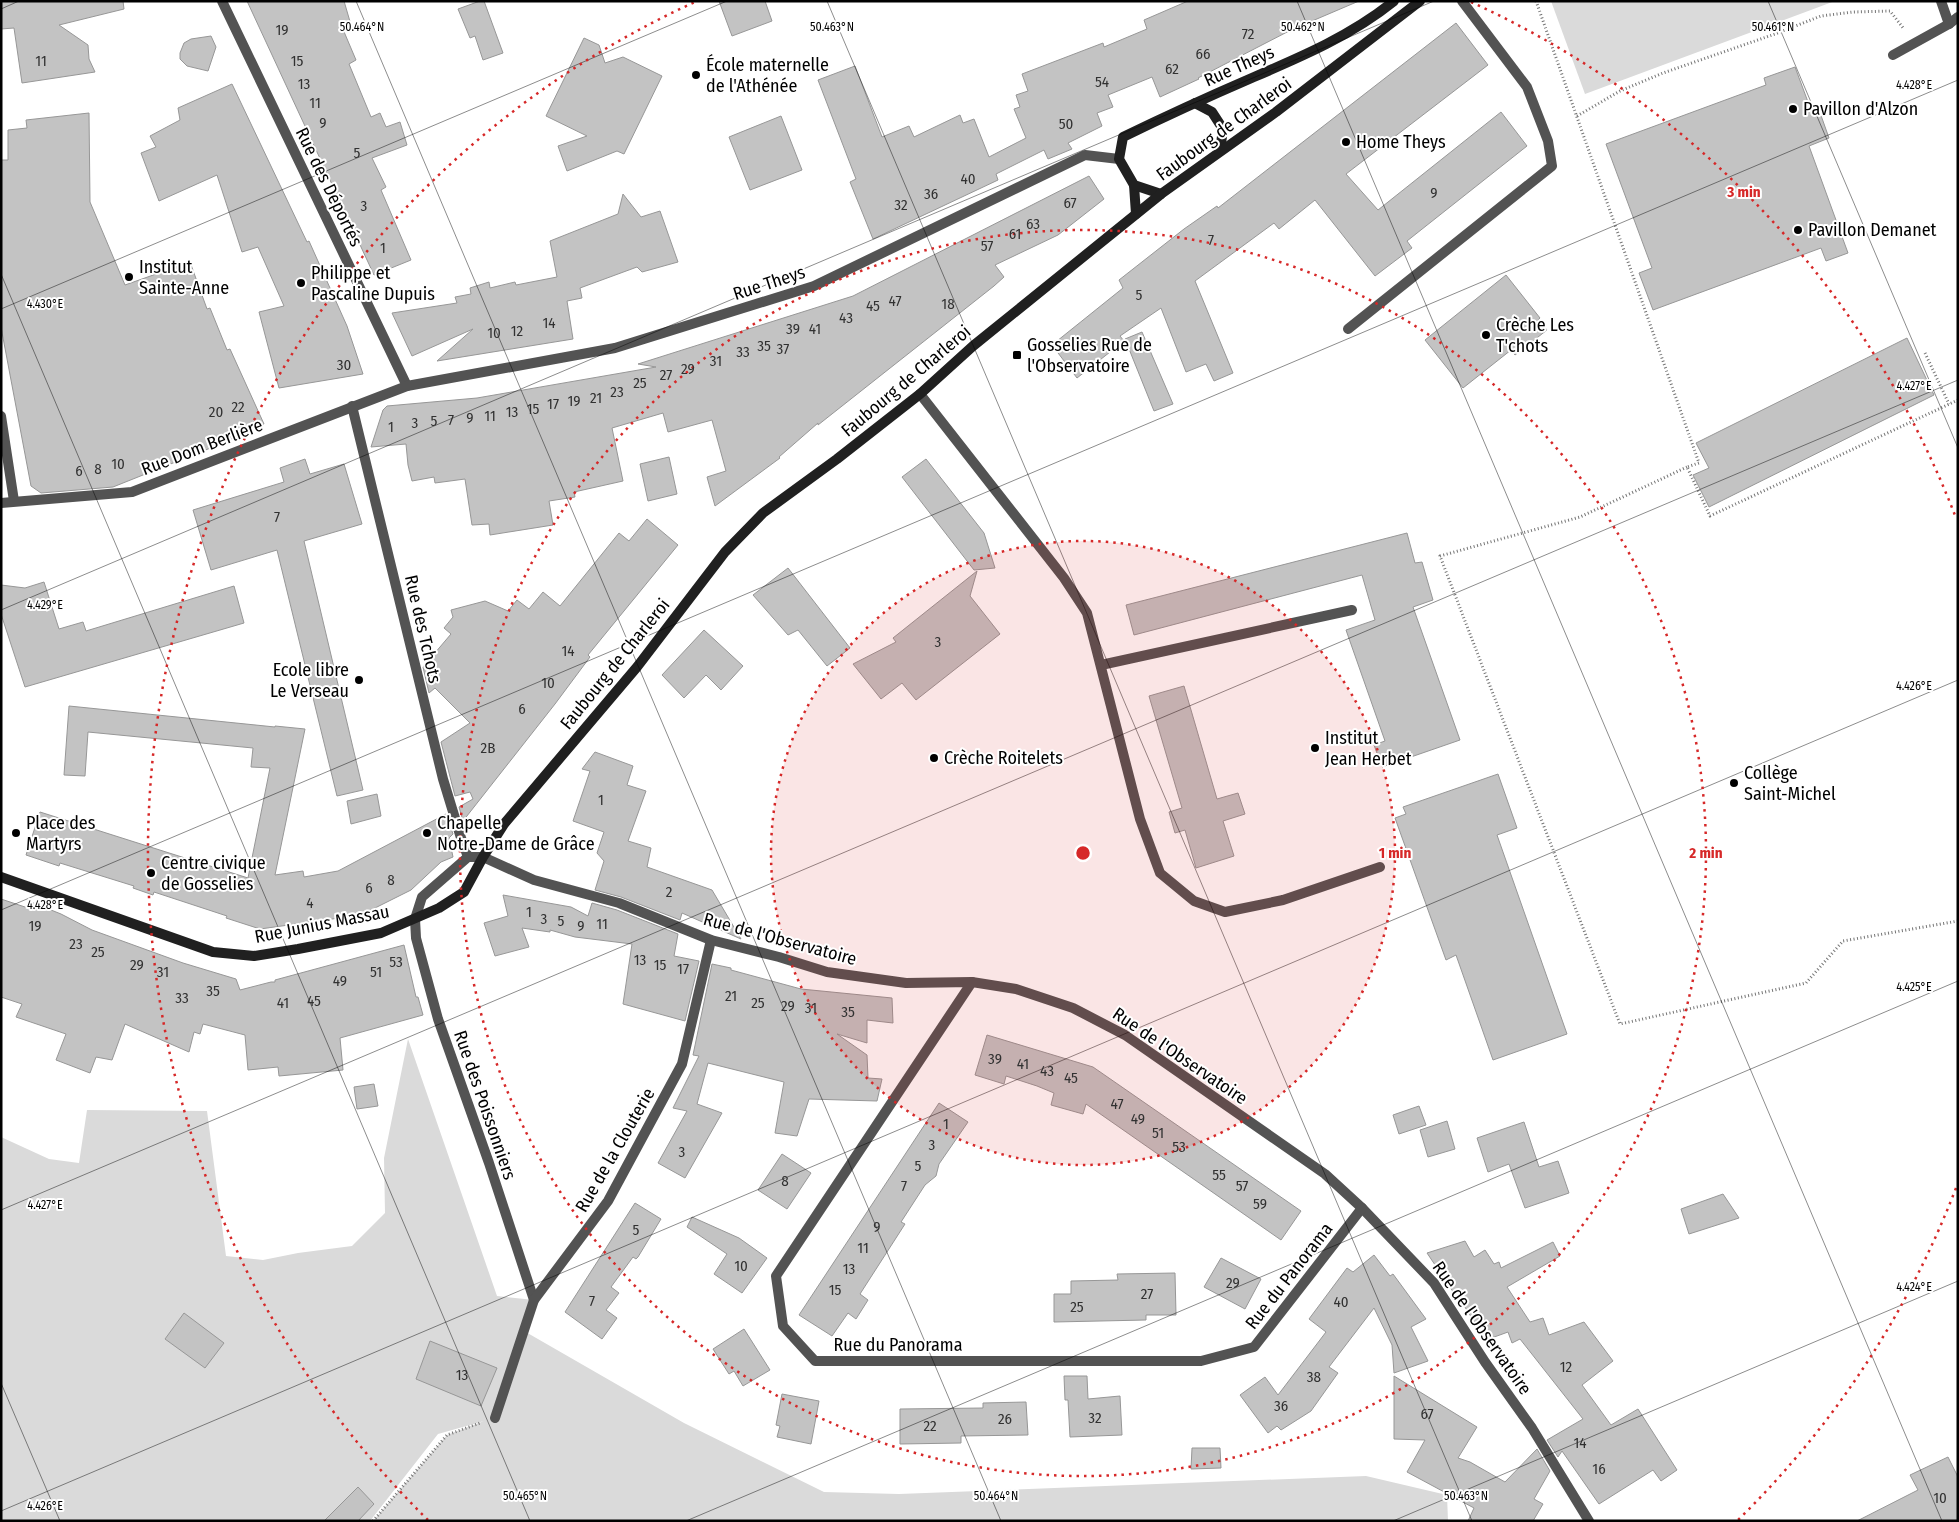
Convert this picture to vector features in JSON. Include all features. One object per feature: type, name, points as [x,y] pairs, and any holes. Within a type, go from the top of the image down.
[{"type":"main road","name":"Rue Theys","points":[[1120,159],[1122,137],[1298,58],[1350,32],[1371,20],[1394,1]]},
{"type":"main road","name":"Faubourg de Charleroi","points":[[483,857],[504,824],[637,667],[725,552],[763,513],[837,459],[920,394],[973,346],[1161,194],[1276,112],[1420,1]]},
{"type":"main road","name":"Rue Theys","points":[[1196,103],[1212,112],[1223,129],[1220,151]]},
{"type":"main road","points":[[1120,159],[1134,185],[1136,214]]},
{"type":"main road","points":[[1134,185],[1161,194]]},
{"type":"main road","name":"Rue Junius Massau","points":[[1,877],[213,952],[254,956],[381,933],[415,919],[439,908],[464,892],[483,857]]},
{"type":"street","name":"Rue des Déportés","points":[[222,1],[407,386]]},
{"type":"street","points":[[1348,329],[1552,166],[1548,141],[1527,87],[1462,1]]},
{"type":"street","points":[[1941,1],[1949,24]]},
{"type":"street","points":[[1893,55],[1949,24],[1958,17]]},
{"type":"street","name":"Rue Theys","points":[[407,386],[615,348],[814,286],[1085,155],[1120,159]]},
{"type":"street","name":"Rue Dom Berlière","points":[[1,503],[132,492],[407,386]]},
{"type":"street","points":[[920,394],[1064,578],[1087,613],[1140,819],[1160,874],[1194,901],[1225,912],[1283,900],[1380,867]]},
{"type":"street","name":"Rue des Tchots","points":[[352,406],[443,778],[460,838],[468,857]]},
{"type":"street","points":[[1,416],[14,502]]},
{"type":"street","points":[[1101,665],[1352,610]]},
{"type":"street","points":[[415,919],[422,898],[468,857]]},
{"type":"street","name":"Rue de l'Observatoire","points":[[468,857],[483,857],[534,880],[619,904],[711,940],[779,957],[827,972],[906,983],[972,982],[1016,989],[1072,1008],[1125,1035],[1325,1174],[1362,1208],[1434,1283],[1485,1362],[1532,1428],[1589,1521]]},
{"type":"street","name":"Rue des Poissonniers","points":[[415,919],[416,938],[438,1019],[489,1163],[534,1300]]},
{"type":"street","name":"Rue de la Clouterie","points":[[495,1418],[534,1300],[608,1201],[682,1064],[711,940]]},
{"type":"street","name":"Rue du Panorama","points":[[972,982],[776,1276],[783,1326],[815,1361],[1201,1361],[1254,1347],[1362,1208]]},
{"type":"path","points":[[1536,1],[1699,463],[1580,517],[1440,556],[1620,1024],[1806,983],[1843,941],[1958,921]]},
{"type":"path","points":[[1577,116],[1620,91],[1663,72],[1775,34],[1821,16],[1853,12],[1890,11],[1914,43]]},
{"type":"path","points":[[1925,353],[1948,404]]},
{"type":"path","points":[[1687,467],[1710,516],[1958,400]]},
{"type":"path","points":[[373,1521],[447,1435],[495,1418]]},
{"type":"shaded area","points":[[1551,1],[1835,1],[1585,94]]},
{"type":"shaded area","points":[[408,1039],[497,1296],[534,1300],[524,1331],[684,1423],[824,1492],[899,1494],[1366,1476],[1447,1495],[1448,1521],[373,1521],[447,1435],[484,1421],[438,1434],[370,1521],[1,1521],[1,1137],[49,1159],[79,1163],[87,1110],[207,1111],[226,1256],[263,1260],[352,1246],[385,1213],[384,1158]]},
{"type":"building","points":[[1,1],[123,1],[124,9],[59,25],[88,45],[89,59],[95,72],[22,83],[14,28],[1,29]]},
{"type":"building","points":[[247,1],[344,1],[351,25],[342,27],[356,60],[349,64],[371,117],[380,113],[386,127],[400,122],[407,145],[372,158],[386,187],[381,190],[411,260],[374,275]]},
{"type":"building","points":[[484,1],[503,53],[483,60],[475,36],[470,38],[458,9]]},
{"type":"building","points":[[719,1],[765,1],[772,21],[732,36]]},
{"type":"building","points":[[1188,1],[1359,1],[1291,30],[1199,79],[1160,97],[1152,77],[1108,95],[1113,107],[1097,113],[1102,126],[1068,143],[1072,149],[1048,159],[1044,150],[996,174],[998,180],[873,239],[850,182],[856,179],[818,80],[855,66],[882,137],[909,126],[914,137],[960,115],[963,123],[974,119],[989,157],[1026,138],[1014,109],[1020,107],[1016,95],[1028,91],[1022,74],[1103,43],[1104,47],[1147,29],[1144,20]]},
{"type":"building","points":[[1456,23],[1488,65],[1346,174],[1378,210],[1501,112],[1527,146],[1407,241],[1412,248],[1375,276],[1315,200],[1279,229],[1274,223],[1195,281],[1233,373],[1214,381],[1206,364],[1186,372],[1161,308],[1120,336],[1124,341],[1077,378],[1052,345],[1123,288],[1119,280],[1184,229],[1217,206],[1218,208]]},
{"type":"building","points":[[211,36],[216,47],[208,71],[187,66],[180,59],[184,43],[191,39]]},
{"type":"building","points":[[584,38],[599,45],[605,63],[623,57],[662,76],[624,154],[617,151],[567,171],[558,146],[587,136],[546,116]]},
{"type":"building","points":[[1795,67],[1811,110],[1818,107],[1829,138],[1809,146],[1848,253],[1826,261],[1821,248],[1653,310],[1639,273],[1652,268],[1606,144],[1766,85],[1764,78]]},
{"type":"building","points":[[232,84],[307,242],[309,241],[347,326],[363,374],[279,388],[259,312],[284,306],[258,247],[242,252],[217,175],[159,201],[141,153],[156,147],[150,136],[180,120],[178,108]]},
{"type":"building","points":[[89,113],[90,202],[125,285],[190,262],[207,309],[210,308],[227,350],[230,349],[264,424],[218,445],[113,487],[41,493],[31,486],[1,327],[1,160],[8,160],[8,130],[27,128],[26,120]]},
{"type":"building","points":[[781,116],[802,170],[750,190],[729,137]]},
{"type":"building","points":[[1089,176],[1104,199],[1058,235],[995,265],[1004,277],[994,286],[818,425],[818,423],[780,458],[715,506],[707,477],[726,471],[712,420],[668,432],[663,413],[612,428],[623,481],[574,492],[575,497],[549,501],[553,525],[490,535],[489,524],[472,525],[465,479],[435,483],[434,477],[412,481],[406,444],[371,447],[383,410],[387,406],[477,398],[656,367],[638,364],[853,296]]},
{"type":"building","points":[[623,194],[641,217],[660,211],[678,262],[642,272],[637,267],[580,288],[582,298],[567,301],[573,339],[437,361],[473,329],[412,356],[392,313],[457,303],[455,297],[471,294],[470,288],[489,282],[490,288],[515,282],[516,285],[557,277],[550,241],[618,214]]},
{"type":"building","name":"Crèche Les T'chots","points":[[1506,275],[1540,318],[1538,320],[1547,330],[1515,355],[1511,350],[1463,388],[1425,340]]},
{"type":"building","points":[[1142,332],[1173,404],[1154,411],[1125,339]]},
{"type":"building","points":[[1907,338],[1934,395],[1709,507],[1693,475],[1709,468],[1696,443]]},
{"type":"building","points":[[669,457],[677,494],[648,501],[640,464]]},
{"type":"building","points":[[305,459],[310,474],[344,464],[362,524],[304,541],[363,790],[337,796],[277,550],[211,570],[193,510],[284,482],[280,468]]},
{"type":"building","points":[[926,459],[984,533],[995,568],[974,570],[902,477]]},
{"type":"building","points":[[647,519],[678,545],[588,655],[590,657],[555,704],[463,821],[459,807],[473,799],[470,792],[455,796],[441,742],[470,723],[435,688],[429,693],[423,667],[451,634],[444,628],[453,617],[451,610],[485,601],[508,611],[517,600],[529,609],[543,592],[560,606],[619,533],[629,541]]},
{"type":"building","points":[[1407,533],[1415,563],[1422,562],[1433,600],[1413,607],[1460,740],[1382,767],[1374,745],[1385,741],[1346,630],[1375,620],[1362,575],[1134,635],[1126,605]]},
{"type":"building","points":[[788,568],[850,648],[827,666],[798,630],[788,635],[753,595]]},
{"type":"building","points":[[977,571],[970,596],[1000,634],[916,700],[902,683],[881,699],[853,664],[896,642],[893,638]]},
{"type":"building","points":[[44,582],[59,629],[83,622],[86,631],[234,586],[244,623],[25,687],[1,614],[1,585],[25,588]]},
{"type":"building","points":[[704,630],[743,666],[721,690],[706,675],[684,698],[662,675]]},
{"type":"building","points":[[1184,686],[1217,799],[1238,793],[1245,814],[1223,821],[1234,856],[1196,868],[1185,830],[1175,833],[1169,812],[1182,808],[1149,696]]},
{"type":"building","points":[[69,706],[305,729],[275,875],[303,871],[304,877],[338,871],[446,814],[453,834],[449,838],[453,857],[441,862],[411,890],[361,915],[260,929],[154,892],[153,895],[133,888],[134,886],[60,863],[59,866],[26,855],[40,812],[248,878],[270,768],[251,767],[253,748],[88,732],[85,776],[64,775]]},
{"type":"building","points":[[595,752],[633,766],[627,785],[646,791],[628,841],[651,848],[647,867],[712,890],[741,939],[682,913],[680,920],[621,897],[595,890],[604,861],[597,853],[604,832],[573,821],[590,771],[582,769]]},
{"type":"building","points":[[1498,774],[1517,828],[1497,835],[1567,1034],[1493,1060],[1456,955],[1446,960],[1395,818],[1406,814],[1403,807]]},
{"type":"building","points":[[377,794],[381,816],[351,824],[347,801]]},
{"type":"building","points":[[503,895],[571,907],[588,916],[592,903],[617,910],[678,934],[674,956],[699,961],[685,1021],[623,1004],[632,944],[575,937],[550,930],[550,932],[522,928],[529,947],[495,956],[484,923],[508,916]]},
{"type":"building","points":[[1,899],[28,908],[31,902],[61,914],[92,930],[183,963],[236,979],[240,990],[275,982],[275,980],[404,945],[416,997],[418,997],[423,1015],[340,1038],[343,1070],[279,1076],[278,1067],[248,1070],[245,1035],[203,1024],[200,1034],[194,1032],[189,1052],[125,1024],[112,1060],[96,1057],[90,1073],[56,1060],[66,1034],[16,1017],[22,1004],[1,997]]},
{"type":"building","points":[[712,964],[801,989],[892,998],[893,1023],[867,1020],[867,1043],[837,1034],[867,1055],[868,1078],[882,1079],[877,1101],[809,1099],[797,1136],[775,1133],[784,1082],[708,1063],[697,1104],[722,1113],[685,1178],[658,1163],[687,1111],[673,1108],[699,1056],[693,1055]]},
{"type":"building","points":[[987,1035],[1093,1067],[1301,1211],[1281,1240],[1086,1104],[1083,1114],[1051,1105],[1054,1093],[1037,1086],[1006,1076],[1004,1084],[975,1075]]},
{"type":"building","points":[[374,1084],[378,1106],[357,1109],[354,1087]]},
{"type":"building","points":[[939,1103],[968,1122],[939,1164],[936,1176],[925,1185],[901,1222],[905,1224],[860,1294],[868,1300],[856,1319],[848,1313],[832,1336],[799,1315]]},
{"type":"building","points":[[1419,1106],[1426,1125],[1399,1134],[1393,1115]]},
{"type":"building","points":[[1447,1121],[1455,1149],[1428,1157],[1420,1130]]},
{"type":"building","points":[[1524,1122],[1539,1167],[1558,1161],[1569,1193],[1525,1208],[1509,1164],[1488,1172],[1477,1138]]},
{"type":"building","points":[[782,1154],[811,1173],[787,1209],[758,1190]]},
{"type":"building","points":[[1723,1194],[1739,1218],[1689,1234],[1681,1209]]},
{"type":"building","points":[[635,1203],[661,1219],[638,1257],[636,1259],[633,1257],[611,1287],[619,1293],[606,1310],[617,1318],[602,1339],[565,1312]]},
{"type":"building","points":[[692,1217],[739,1238],[767,1258],[742,1293],[714,1274],[727,1254],[687,1227]]},
{"type":"building","points":[[1465,1241],[1474,1257],[1485,1250],[1494,1264],[1499,1262],[1501,1268],[1553,1242],[1560,1256],[1507,1287],[1530,1322],[1543,1318],[1549,1335],[1584,1322],[1613,1361],[1582,1385],[1611,1425],[1638,1409],[1677,1470],[1661,1481],[1653,1470],[1599,1504],[1562,1451],[1558,1457],[1547,1440],[1583,1419],[1520,1339],[1512,1343],[1508,1332],[1486,1340],[1427,1253]]},
{"type":"building","points":[[1374,1255],[1390,1276],[1393,1274],[1426,1319],[1411,1327],[1428,1361],[1394,1373],[1392,1345],[1374,1308],[1329,1367],[1338,1373],[1311,1411],[1281,1430],[1277,1426],[1268,1433],[1240,1395],[1265,1377],[1278,1395],[1326,1332],[1309,1319],[1347,1268],[1353,1272]]},
{"type":"building","points":[[1221,1258],[1261,1279],[1245,1309],[1204,1287]]},
{"type":"building","points":[[1175,1273],[1176,1315],[1146,1315],[1146,1320],[1054,1322],[1054,1294],[1071,1294],[1071,1281],[1118,1280],[1117,1274]]},
{"type":"building","points":[[184,1313],[224,1343],[205,1368],[165,1339]]},
{"type":"building","points":[[744,1329],[770,1370],[743,1386],[734,1371],[729,1374],[713,1349]]},
{"type":"building","points":[[430,1341],[497,1368],[481,1406],[416,1379]]},
{"type":"building","points":[[1064,1376],[1087,1376],[1088,1399],[1120,1396],[1122,1435],[1070,1437],[1068,1400],[1065,1400]]},
{"type":"building","points":[[1394,1376],[1477,1427],[1458,1458],[1470,1462],[1505,1482],[1537,1449],[1550,1471],[1534,1499],[1543,1504],[1533,1521],[1468,1521],[1474,1508],[1407,1472],[1425,1440],[1394,1439]]},
{"type":"building","points":[[782,1394],[819,1401],[811,1444],[777,1437],[780,1426],[776,1425]]},
{"type":"building","points":[[1026,1402],[1028,1435],[961,1436],[961,1443],[900,1444],[900,1409],[983,1408],[983,1403]]},
{"type":"building","points":[[1192,1448],[1220,1448],[1221,1468],[1191,1469]]},
{"type":"building","points":[[1948,1457],[1958,1477],[1958,1521],[1857,1521],[1918,1490],[1910,1475]]},
{"type":"building","points":[[358,1487],[374,1504],[358,1521],[324,1521]]},
{"type":"place","name":"École maternelle de l'Athénée","points":[[696,75]]},
{"type":"place","name":"Pavillon d'Alzon","points":[[1793,109]]},
{"type":"place","name":"Home Theys","points":[[1346,142]]},
{"type":"place","name":"Pavillon Demanet","points":[[1798,230]]},
{"type":"place","name":"Institut Sainte-Anne","points":[[129,277]]},
{"type":"place","name":"Philippe et Pascaline Dupuis","points":[[301,283]]},
{"type":"place","name":"Crèche Les T'chots","points":[[1486,335]]},
{"type":"place","name":"Gosselies Rue de l'Observatoire","points":[[1017,355]]},
{"type":"place","name":"Ecole libre Le Verseau","points":[[359,680]]},
{"type":"place","name":"Institut Jean Herbet","points":[[1315,748]]},
{"type":"place","name":"Crèche Roitelets","points":[[934,758]]},
{"type":"place","name":"Collège Saint-Michel","points":[[1734,783]]},
{"type":"place","name":"Place des Martyrs","points":[[16,833]]},
{"type":"place","name":"Chapelle Notre-Dame de Grâce","points":[[427,833]]},
{"type":"place","name":"Centre civique de Gosselies","points":[[151,873]]}]
